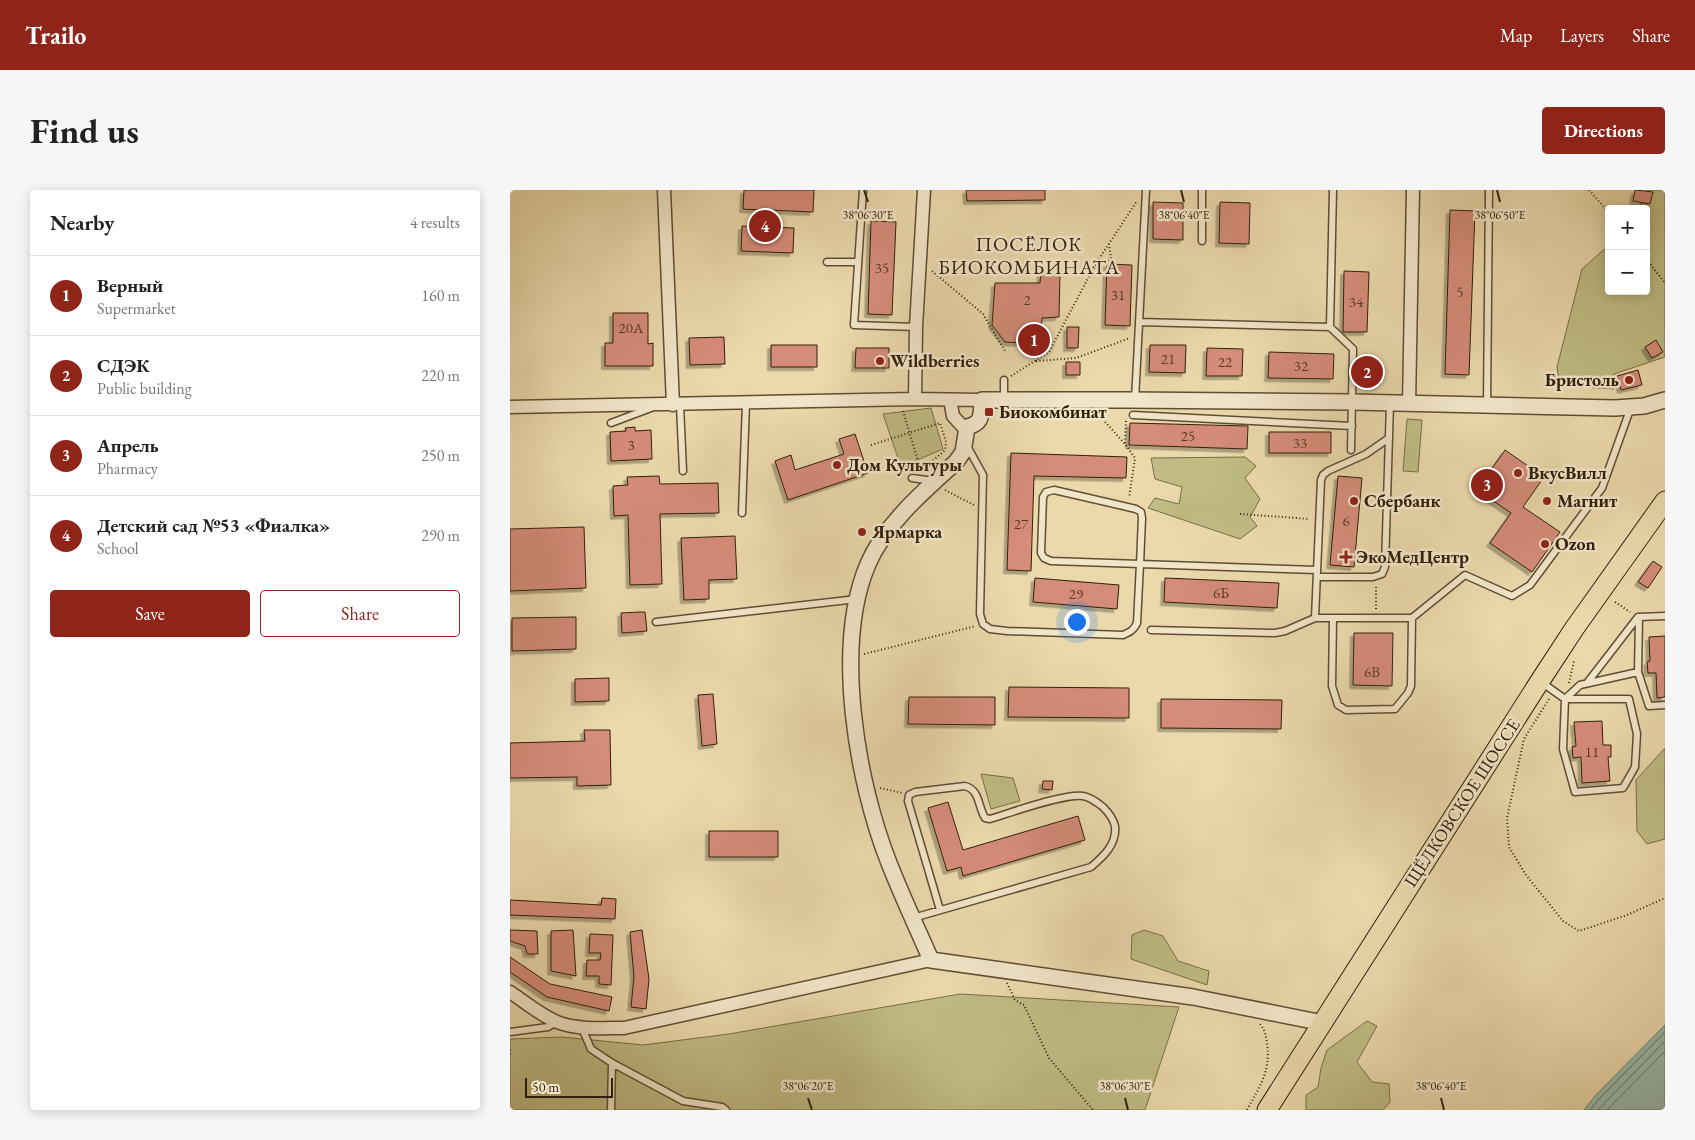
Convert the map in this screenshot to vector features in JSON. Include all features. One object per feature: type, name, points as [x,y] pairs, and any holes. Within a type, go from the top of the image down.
[{"type":"main road","name":"ЩЁЛКОВСКОЕ ШОССЕ","points":[[1267,1110],[1322,1023],[1547,686],[1574,629],[1665,501]]},
{"type":"street","points":[[664,190],[676,405]]},
{"type":"street","points":[[908,399],[921,262],[924,190]]},
{"type":"street","points":[[1409,404],[1413,190]]},
{"type":"street","points":[[510,407],[908,399],[1087,400],[1132,405],[1352,402],[1487,406],[1631,407],[1651,405],[1665,400]]},
{"type":"street","points":[[950,400],[953,416],[963,427],[976,424],[980,418],[982,400]]},
{"type":"street","points":[[931,960],[888,862],[872,812],[860,784],[852,704],[850,658],[857,599],[868,563],[893,522],[956,462],[963,452],[967,426]]},
{"type":"street","points":[[510,992],[558,1022],[582,1028],[624,1028],[931,960],[1193,997],[1322,1023]]},
{"type":"lane","points":[[863,190],[854,324],[916,327]]},
{"type":"lane","points":[[1202,190],[1202,241]]},
{"type":"lane","points":[[1330,327],[1333,190]]},
{"type":"lane","points":[[1487,406],[1489,190]]},
{"type":"lane","points":[[1146,191],[1139,322],[1132,405],[1352,426]]},
{"type":"lane","points":[[827,262],[858,262]]},
{"type":"lane","points":[[1139,322],[1330,327],[1353,349],[1351,450]]},
{"type":"lane","points":[[1004,380],[1004,400]]},
{"type":"lane","points":[[742,513],[746,403]]},
{"type":"lane","points":[[966,442],[983,475],[980,614],[983,624],[990,628],[1007,631],[1123,634],[1131,632],[1137,623],[1140,564],[1142,518],[1141,512],[1054,490],[1046,492],[1043,497],[1041,553],[1044,558],[1051,561],[1140,564],[1317,573],[1373,578],[1382,574],[1386,567],[1390,403]]},
{"type":"lane","points":[[610,423],[658,405]]},
{"type":"lane","points":[[676,405],[683,471]]},
{"type":"lane","points":[[1152,630],[1275,633],[1285,631],[1315,618],[1412,618],[1464,575],[1512,596],[1530,585],[1602,488],[1631,407]]},
{"type":"lane","points":[[1315,618],[1321,480],[1323,475],[1366,454],[1389,438]]},
{"type":"lane","points":[[912,478],[934,482]]},
{"type":"lane","points":[[656,622],[857,599]]},
{"type":"lane","points":[[1638,617],[1665,616]]},
{"type":"lane","points":[[1638,617],[1638,672],[1649,706],[1665,705]]},
{"type":"lane","points":[[1587,683],[1638,617]]},
{"type":"lane","points":[[1334,618],[1332,686],[1338,705],[1346,710],[1390,710],[1399,706],[1411,686],[1412,618]]},
{"type":"lane","points":[[1547,686],[1565,699],[1629,699],[1637,734],[1635,767],[1623,788],[1575,792],[1563,749],[1565,699],[1580,685],[1638,672]]},
{"type":"lane","points":[[913,918],[1091,867],[1102,858],[1112,844],[1116,834],[1114,822],[1110,814],[1098,803],[1084,796],[1069,796],[990,819],[985,818],[982,814],[976,793],[972,788],[965,786],[915,792],[909,795],[908,801],[940,910]]},
{"type":"lane","points":[[510,1032],[548,1027],[558,1022]]},
{"type":"lane","points":[[582,1028],[591,1049],[612,1063],[682,1101],[722,1107],[726,1110]]},
{"type":"lane","points":[[612,1063],[612,1110]]},
{"type":"path","points":[[1589,190],[1605,208]]},
{"type":"path","points":[[1004,380],[1049,352],[1094,265],[1135,203],[1146,191]]},
{"type":"path","points":[[1094,265],[1107,262],[1111,258],[1109,244]]},
{"type":"path","points":[[921,262],[983,314],[1005,351]]},
{"type":"path","points":[[1650,264],[1665,283]]},
{"type":"path","points":[[1034,362],[1076,358],[1138,335]]},
{"type":"path","points":[[871,445],[909,433],[940,423],[946,442],[945,450],[922,470],[909,433],[902,410],[908,399]]},
{"type":"path","points":[[1087,400],[1135,458],[1127,507]]},
{"type":"path","points":[[1125,444],[1132,405]]},
{"type":"path","points":[[934,482],[954,496],[974,505],[980,514],[982,526]]},
{"type":"path","points":[[1240,514],[1319,520]]},
{"type":"path","points":[[1376,594],[1376,612]]},
{"type":"path","points":[[1615,602],[1625,610]]},
{"type":"path","points":[[850,658],[983,624]]},
{"type":"path","points":[[1565,699],[1574,661]]},
{"type":"path","points":[[1547,686],[1524,739],[1506,818],[1509,847],[1526,875],[1563,922],[1579,931],[1628,915],[1665,898]]},
{"type":"path","points":[[860,784],[909,795]]},
{"type":"path","points":[[1002,970],[1015,1000],[1024,1005],[1049,1058],[1092,1110]]},
{"type":"path","points":[[1247,1110],[1264,1079],[1269,1060],[1266,1037],[1263,1028],[1257,1021]]},
{"type":"path","points":[[510,1050],[510,1055]]},
{"type":"shaded area","points":[[1648,190],[1665,190],[1665,357],[1614,374],[1614,389],[1566,386],[1559,381],[1557,367],[1582,269],[1605,249],[1605,295],[1650,295],[1650,205],[1640,205]]},
{"type":"shaded area","points":[[931,408],[943,449],[901,467],[883,414]]},
{"type":"shaded area","points":[[1407,419],[1422,420],[1418,472],[1403,471]]},
{"type":"shaded area","points":[[1245,457],[1256,466],[1245,478],[1260,499],[1250,517],[1257,526],[1240,539],[1148,508],[1155,498],[1179,504],[1182,487],[1155,479],[1151,458]]},
{"type":"shaded area","points":[[1665,748],[1665,839],[1647,844],[1637,831],[1636,780]]},
{"type":"shaded area","points":[[981,774],[1013,778],[1020,801],[991,809]]},
{"type":"shaded area","points":[[1144,930],[1163,936],[1178,961],[1209,971],[1207,985],[1131,959],[1132,935]]},
{"type":"shaded area","points":[[960,994],[1179,1007],[1145,1110],[510,1110],[510,1039],[562,1037],[643,1045],[729,1034]]},
{"type":"shaded area","points":[[1367,1021],[1377,1026],[1357,1062],[1372,1082],[1389,1084],[1390,1102],[1383,1110],[1306,1110],[1306,1095],[1318,1087],[1321,1068],[1327,1050]]},
{"type":"water","points":[[1665,1025],[1665,1110],[1584,1110],[1595,1096]]},
{"type":"building","points":[[744,190],[814,190],[813,212],[769,210],[769,227],[794,228],[793,253],[741,251],[742,226],[760,227],[761,210],[743,209]]},
{"type":"building","points":[[966,190],[1045,190],[1045,200],[967,201]]},
{"type":"building","points":[[1635,190],[1653,192],[1650,204],[1633,201]]},
{"type":"building","points":[[1153,202],[1183,203],[1183,240],[1153,239]]},
{"type":"building","points":[[1220,202],[1250,203],[1249,244],[1219,243]]},
{"type":"building","points":[[1450,210],[1475,211],[1469,375],[1445,374]]},
{"type":"building","points":[[871,221],[896,222],[892,315],[868,314]]},
{"type":"building","points":[[1107,264],[1132,265],[1130,326],[1105,325]]},
{"type":"building","points":[[1344,271],[1369,272],[1367,332],[1343,332]]},
{"type":"building","points":[[1041,272],[1060,273],[1059,317],[1042,318],[1040,344],[1005,342],[992,325],[995,283],[1040,283]]},
{"type":"building","points":[[613,313],[648,313],[648,344],[653,343],[653,366],[605,366],[605,343],[613,343]]},
{"type":"building","points":[[1067,327],[1079,327],[1078,348],[1067,348]]},
{"type":"building","points":[[724,337],[725,364],[690,365],[689,338]]},
{"type":"building","points":[[1656,340],[1663,352],[1652,358],[1645,347]]},
{"type":"building","points":[[771,345],[817,345],[817,367],[771,367]]},
{"type":"building","points":[[1150,345],[1186,345],[1185,373],[1149,372]]},
{"type":"building","points":[[856,348],[889,348],[889,368],[855,368]]},
{"type":"building","points":[[1207,348],[1243,349],[1242,376],[1206,376]]},
{"type":"building","points":[[1269,352],[1334,354],[1333,379],[1268,378]]},
{"type":"building","points":[[1358,357],[1373,358],[1373,376],[1358,375]]},
{"type":"building","points":[[1066,362],[1080,362],[1080,375],[1066,375]]},
{"type":"building","name":"Бристоль","points":[[1638,370],[1642,385],[1621,390],[1617,376]]},
{"type":"building","points":[[1130,423],[1248,426],[1247,449],[1129,445]]},
{"type":"building","points":[[635,427],[635,431],[651,430],[652,459],[611,461],[610,432],[626,431],[625,428]]},
{"type":"building","points":[[1269,432],[1331,432],[1331,453],[1269,453]]},
{"type":"building","name":"Дом Культуры","points":[[855,434],[868,473],[788,500],[775,461],[791,455],[795,470],[844,454],[839,439]]},
{"type":"building","points":[[1505,450],[1544,477],[1523,507],[1560,532],[1532,572],[1490,543],[1511,513],[1477,490]]},
{"type":"building","points":[[1011,453],[1127,457],[1126,478],[1034,476],[1031,571],[1007,570]]},
{"type":"building","points":[[659,476],[660,484],[718,483],[719,513],[660,514],[662,584],[630,585],[628,515],[614,516],[613,486],[628,485],[627,477]]},
{"type":"building","points":[[1338,476],[1362,478],[1354,567],[1330,565]]},
{"type":"building","points":[[584,527],[586,588],[510,591],[510,529]]},
{"type":"building","points":[[735,536],[737,579],[709,580],[709,599],[684,600],[681,538]]},
{"type":"building","points":[[1653,561],[1662,567],[1648,588],[1638,582]]},
{"type":"building","points":[[1035,578],[1119,585],[1117,609],[1033,602]]},
{"type":"building","points":[[1165,578],[1279,583],[1277,608],[1164,602]]},
{"type":"building","points":[[645,612],[647,631],[622,633],[621,613]]},
{"type":"building","points":[[576,617],[576,649],[512,651],[512,618]]},
{"type":"building","points":[[1354,633],[1393,633],[1392,686],[1353,685]]},
{"type":"building","points":[[1665,636],[1665,697],[1657,698],[1656,673],[1648,673],[1647,662],[1650,661],[1649,637]]},
{"type":"building","points":[[609,678],[609,701],[575,702],[575,679]]},
{"type":"building","points":[[1009,687],[1129,688],[1129,718],[1008,717]]},
{"type":"building","points":[[713,694],[717,744],[702,746],[698,695]]},
{"type":"building","points":[[909,697],[995,697],[995,725],[908,724]]},
{"type":"building","points":[[1161,699],[1282,700],[1281,729],[1161,728]]},
{"type":"building","points":[[1602,721],[1603,745],[1611,745],[1611,757],[1608,757],[1610,781],[1582,783],[1581,757],[1573,758],[1572,747],[1576,746],[1574,722]]},
{"type":"building","points":[[584,730],[610,730],[611,785],[577,786],[577,777],[510,778],[510,743],[585,741]]},
{"type":"building","points":[[1043,781],[1053,781],[1052,790],[1042,789]]},
{"type":"building","points":[[948,802],[963,850],[1078,816],[1085,840],[963,876],[961,867],[947,871],[928,808]]},
{"type":"building","points":[[709,831],[778,831],[778,857],[709,857]]},
{"type":"building","points":[[602,898],[616,899],[615,919],[510,915],[510,900],[601,905]]},
{"type":"building","points":[[510,930],[537,931],[538,954],[527,954],[525,946],[510,941]]},
{"type":"building","points":[[573,930],[576,976],[551,971],[551,931]]},
{"type":"building","points":[[642,930],[649,979],[646,1009],[631,1007],[634,977],[630,932]]},
{"type":"building","points":[[590,934],[613,935],[611,985],[599,984],[599,976],[586,976],[587,960],[600,960],[601,953],[589,953]]},
{"type":"building","points":[[510,957],[550,984],[612,997],[609,1011],[547,997],[510,972]]},
{"type":"place","name":"Детский сад №53 «Фиалка»","points":[[765,226]]},
{"type":"place","name":"Верный","points":[[1034,340]]},
{"type":"place","name":"Wildberries","points":[[880,361]]},
{"type":"place","name":"СДЭК","points":[[1367,372]]},
{"type":"place","name":"Бристоль","points":[[1629,380]]},
{"type":"place","name":"Биокомбинат","points":[[989,412]]},
{"type":"place","name":"Дом Культуры","points":[[837,465]]},
{"type":"place","name":"ВкусВилл","points":[[1518,473]]},
{"type":"place","name":"Апрель","points":[[1487,485]]},
{"type":"place","name":"Сбербанк","points":[[1354,501]]},
{"type":"place","name":"Магнит","points":[[1547,501]]},
{"type":"place","name":"Ярмарка","points":[[862,532]]},
{"type":"place","name":"Ozon","points":[[1545,544]]},
{"type":"place","name":"ЭкоМедЦентр","points":[[1346,557]]},
{"type":"district","name":"ПОСЁЛОК БИОКОМБИНАТА","points":[[1029,256]]}]
